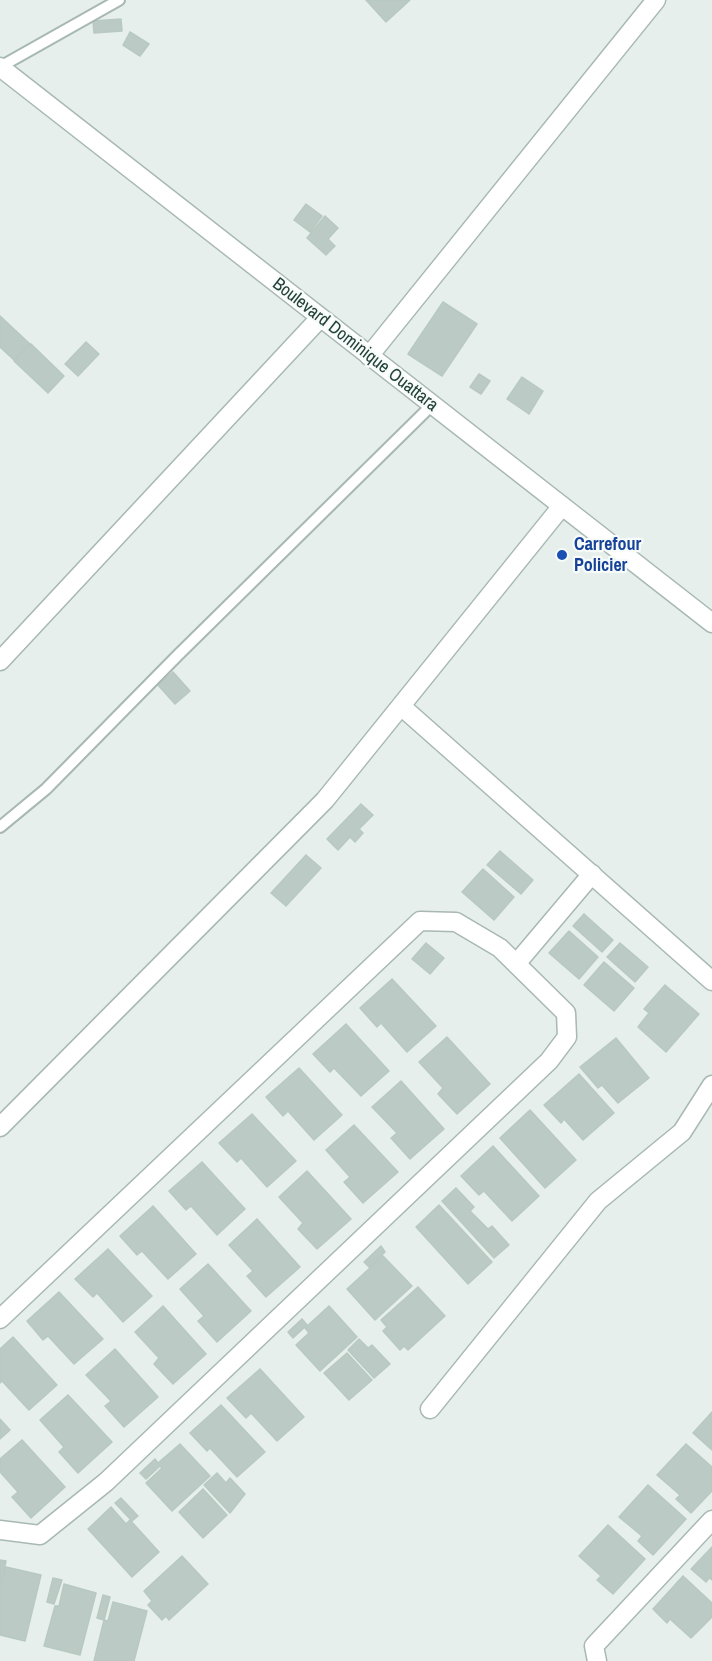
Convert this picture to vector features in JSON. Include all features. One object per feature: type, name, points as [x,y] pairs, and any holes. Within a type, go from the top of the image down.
[{"type":"street","points":[[369,356],[656,0]]},
{"type":"street","name":"Boulevard Dominique Ouattara","points":[[0,67],[712,623]]},
{"type":"street","points":[[0,661],[320,318]]},
{"type":"street","points":[[0,1127],[324,800],[562,506]]},
{"type":"street","points":[[401,706],[712,981]]},
{"type":"street","points":[[516,964],[592,874]]},
{"type":"street","points":[[0,1319],[420,921],[456,922],[500,948],[566,1013],[567,1037],[549,1061],[106,1482],[40,1535],[0,1530]]},
{"type":"street","points":[[430,1409],[598,1201],[682,1132],[712,1085]]},
{"type":"street","points":[[597,1661],[594,1646],[712,1520]]},
{"type":"lane","points":[[0,67],[118,0]]},
{"type":"lane","points":[[0,827],[46,789],[178,655],[432,405]]},
{"type":"building","points":[[366,0],[410,0],[386,22]]},
{"type":"building","points":[[121,19],[122,31],[94,33],[93,21]]},
{"type":"building","points":[[130,32],[149,44],[140,56],[123,45]]},
{"type":"building","points":[[306,204],[322,216],[310,232],[294,220]]},
{"type":"building","points":[[325,216],[338,228],[328,239],[335,246],[326,255],[307,238]]},
{"type":"building","points":[[443,302],[477,324],[442,376],[408,354]]},
{"type":"building","points":[[0,316],[30,344],[14,360],[0,347]]},
{"type":"building","points":[[86,342],[99,354],[78,376],[65,364]]},
{"type":"building","points":[[31,344],[64,376],[48,393],[14,361]]},
{"type":"building","points":[[479,374],[490,381],[481,394],[470,387]]},
{"type":"building","points":[[522,377],[543,391],[529,414],[507,399]]},
{"type":"building","points":[[173,672],[190,691],[175,704],[158,685]]},
{"type":"building","points":[[361,804],[373,815],[359,829],[363,833],[355,842],[350,837],[338,850],[327,839]]},
{"type":"building","points":[[500,851],[533,880],[521,894],[487,865]]},
{"type":"building","points":[[306,855],[321,868],[286,906],[271,893]]},
{"type":"building","points":[[483,869],[514,897],[494,920],[462,892]]},
{"type":"building","points":[[584,914],[613,940],[602,952],[573,926]]},
{"type":"building","points":[[569,931],[598,957],[579,979],[549,953]]},
{"type":"building","points":[[426,943],[444,958],[430,974],[412,959]]},
{"type":"building","points":[[620,943],[648,967],[635,982],[607,957]]},
{"type":"building","points":[[604,962],[634,988],[614,1011],[584,985]]},
{"type":"building","points":[[392,979],[436,1026],[407,1052],[381,1023],[377,1027],[360,1008]]},
{"type":"building","points":[[665,985],[699,1014],[666,1052],[638,1027],[649,1013],[644,1009]]},
{"type":"building","points":[[346,1024],[389,1071],[361,1096],[334,1068],[330,1072],[313,1054]]},
{"type":"building","points":[[447,1037],[490,1084],[457,1114],[438,1094],[443,1088],[419,1062]]},
{"type":"building","points":[[616,1038],[649,1078],[618,1103],[602,1085],[598,1088],[580,1067]]},
{"type":"building","points":[[299,1068],[342,1115],[314,1140],[288,1111],[283,1116],[266,1097]]},
{"type":"building","points":[[579,1074],[614,1113],[583,1140],[564,1119],[561,1123],[544,1105]]},
{"type":"building","points":[[401,1081],[444,1129],[410,1159],[391,1138],[397,1133],[372,1107]]},
{"type":"building","points":[[530,1110],[576,1160],[545,1188],[500,1138]]},
{"type":"building","points":[[252,1114],[296,1161],[267,1187],[241,1158],[237,1162],[219,1143]]},
{"type":"building","points":[[354,1125],[398,1172],[363,1203],[344,1182],[350,1177],[326,1150]]},
{"type":"building","points":[[493,1146],[539,1196],[512,1221],[484,1191],[479,1195],[461,1176]]},
{"type":"building","points":[[202,1162],[245,1209],[217,1235],[191,1206],[186,1210],[169,1191]]},
{"type":"building","points":[[307,1171],[351,1219],[317,1249],[298,1229],[303,1223],[279,1197]]},
{"type":"building","points":[[456,1188],[474,1207],[470,1211],[488,1229],[492,1226],[509,1245],[494,1258],[442,1201]]},
{"type":"building","points":[[439,1205],[492,1262],[468,1284],[416,1227]]},
{"type":"building","points":[[153,1206],[196,1254],[168,1279],[142,1251],[137,1255],[120,1236]]},
{"type":"building","points":[[257,1219],[300,1267],[266,1297],[247,1276],[253,1271],[229,1245]]},
{"type":"building","points":[[381,1246],[385,1252],[369,1267],[364,1262]]},
{"type":"building","points":[[108,1249],[152,1296],[123,1322],[97,1293],[93,1297],[75,1279]]},
{"type":"building","points":[[383,1256],[412,1286],[375,1320],[347,1289]]},
{"type":"building","points":[[208,1264],[251,1311],[217,1342],[198,1321],[204,1316],[180,1289]]},
{"type":"building","points":[[418,1287],[445,1316],[408,1350],[404,1346],[400,1350],[383,1331],[387,1327],[381,1320]]},
{"type":"building","points":[[59,1292],[103,1339],[74,1364],[48,1336],[43,1340],[27,1321]]},
{"type":"building","points":[[163,1306],[206,1354],[173,1384],[154,1364],[159,1358],[135,1332]]},
{"type":"building","points":[[329,1306],[357,1337],[320,1371],[296,1345],[309,1333],[305,1328]]},
{"type":"building","points":[[302,1319],[307,1325],[293,1338],[288,1332]]},
{"type":"building","points":[[13,1337],[57,1385],[29,1410],[2,1381],[0,1383],[0,1349]]},
{"type":"building","points":[[359,1339],[368,1348],[372,1345],[390,1364],[374,1378],[348,1350]]},
{"type":"building","points":[[115,1349],[158,1397],[124,1427],[105,1406],[111,1401],[86,1375]]},
{"type":"building","points":[[347,1353],[372,1380],[349,1400],[324,1373]]},
{"type":"building","points":[[260,1369],[304,1417],[277,1441],[251,1413],[246,1418],[227,1398]]},
{"type":"building","points":[[68,1395],[112,1442],[78,1473],[59,1452],[64,1447],[40,1420]]},
{"type":"building","points":[[221,1405],[265,1452],[237,1477],[210,1448],[207,1451],[190,1433]]},
{"type":"building","points":[[712,1412],[712,1450],[693,1433]]},
{"type":"building","points":[[0,1419],[10,1430],[0,1439]]},
{"type":"building","points":[[22,1440],[65,1487],[31,1518],[12,1497],[18,1492],[0,1472],[0,1459]]},
{"type":"building","points":[[180,1444],[210,1476],[172,1511],[146,1483],[162,1468],[160,1466],[146,1479],[140,1473],[155,1459],[158,1463]]},
{"type":"building","points":[[686,1444],[712,1467],[712,1491],[691,1513],[676,1499],[680,1495],[657,1475]]},
{"type":"building","points":[[217,1473],[226,1483],[230,1478],[245,1494],[230,1513],[204,1485]]},
{"type":"building","points":[[648,1485],[686,1519],[653,1555],[638,1541],[642,1536],[619,1517]]},
{"type":"building","points":[[203,1489],[227,1515],[203,1538],[179,1512]]},
{"type":"building","points":[[121,1498],[138,1516],[132,1521],[115,1503]]},
{"type":"building","points":[[111,1507],[126,1524],[130,1520],[159,1552],[132,1577],[88,1529]]},
{"type":"building","points":[[608,1525],[645,1559],[613,1594],[597,1580],[601,1576],[579,1556]]},
{"type":"building","points":[[712,1547],[712,1580],[709,1578],[706,1582],[691,1569]]},
{"type":"building","points":[[182,1556],[208,1584],[169,1620],[166,1616],[162,1620],[148,1605],[152,1601],[144,1591]]},
{"type":"building","points":[[0,1560],[6,1561],[0,1587]]},
{"type":"building","points":[[6,1567],[41,1575],[25,1641],[0,1635],[0,1589]]},
{"type":"building","points":[[683,1576],[712,1603],[712,1617],[691,1638],[670,1619],[667,1623],[653,1609]]},
{"type":"building","points":[[53,1578],[62,1580],[54,1604],[47,1602]]},
{"type":"building","points":[[64,1584],[96,1593],[80,1655],[44,1646],[55,1606],[59,1606]]},
{"type":"building","points":[[103,1595],[110,1597],[104,1620],[97,1618]]},
{"type":"building","points":[[113,1602],[147,1611],[134,1661],[94,1661],[104,1620],[108,1621]]},
{"type":"place","name":"Carrefour Policier","points":[[562,555]]}]
